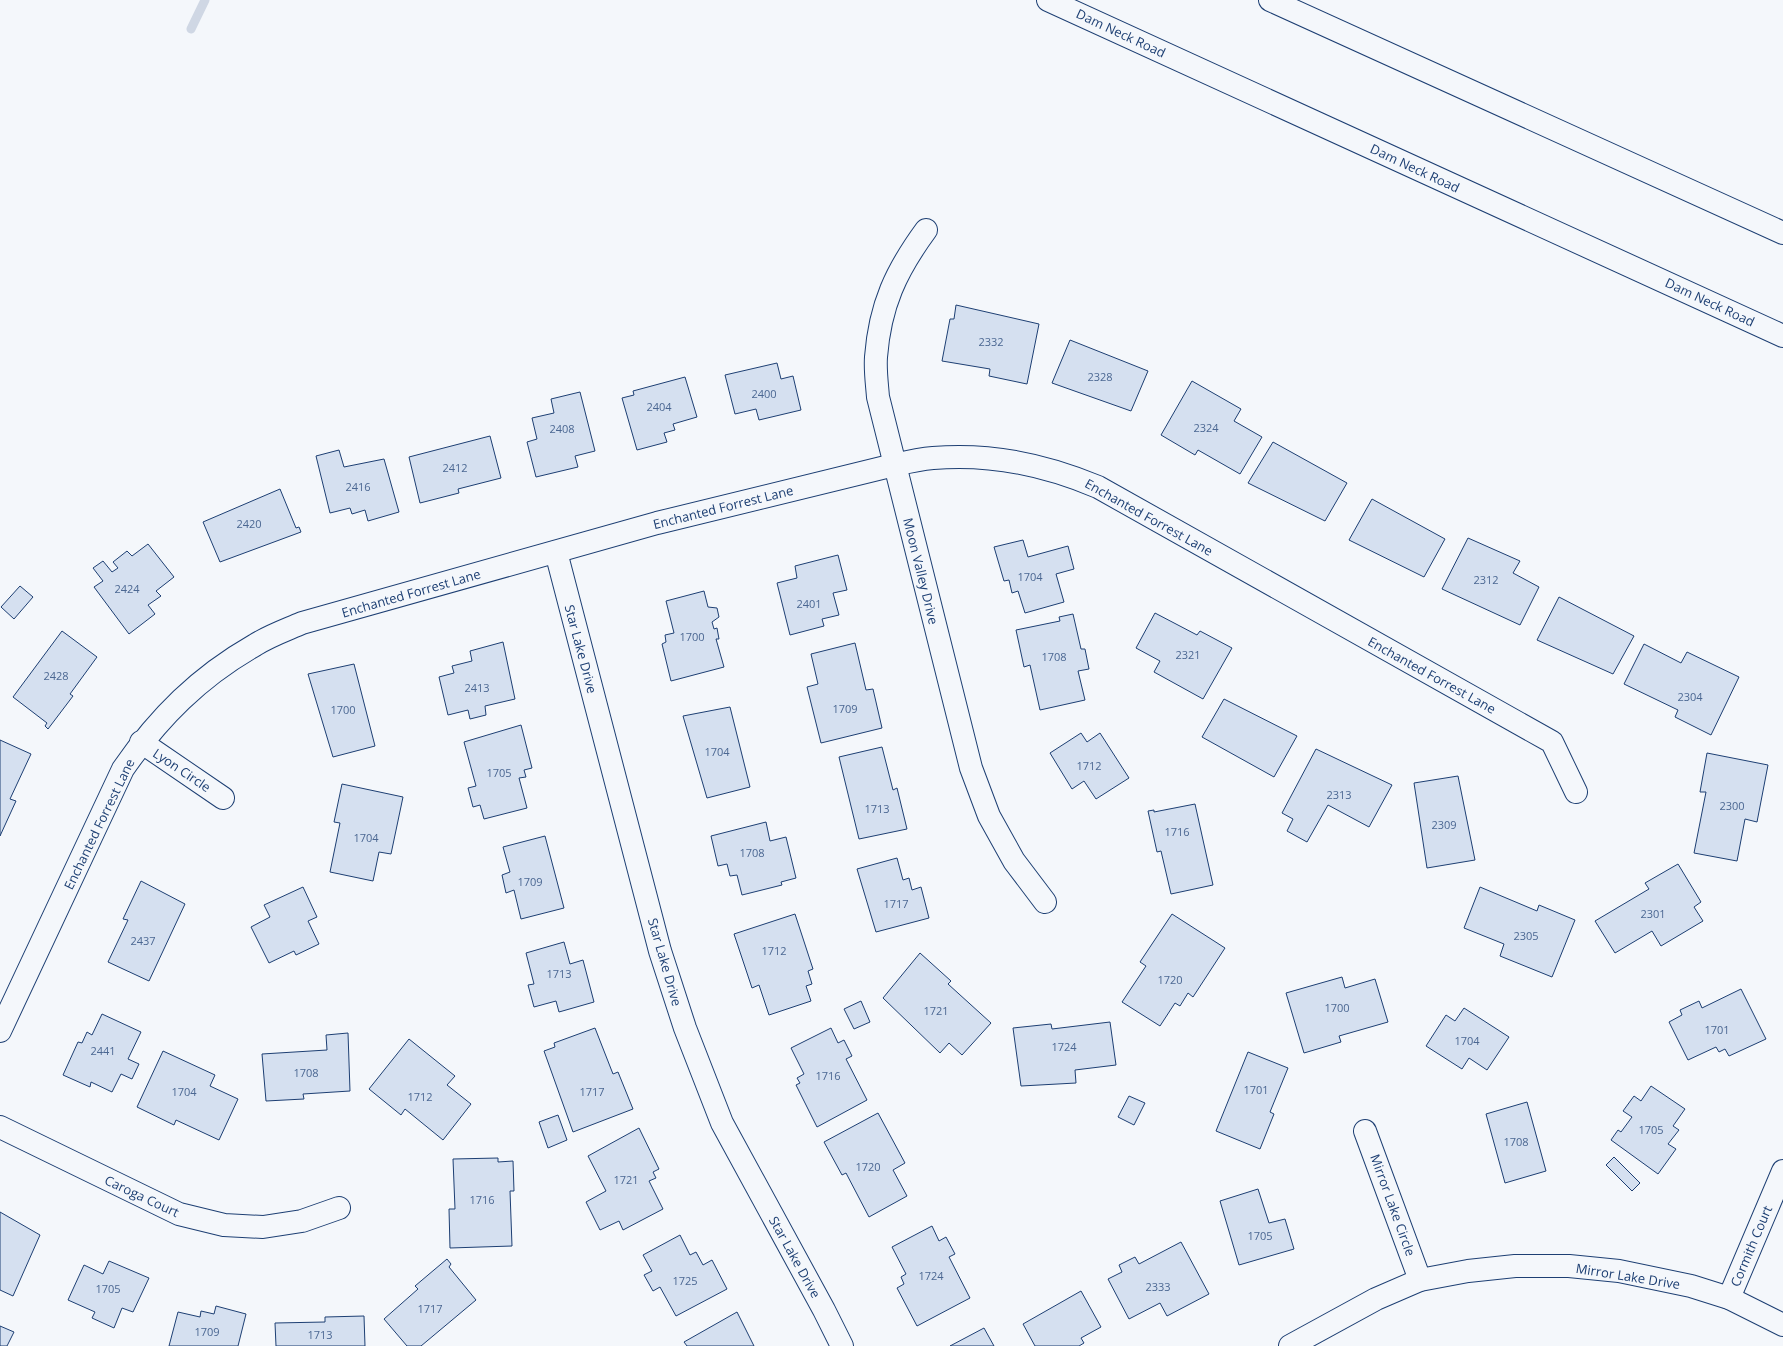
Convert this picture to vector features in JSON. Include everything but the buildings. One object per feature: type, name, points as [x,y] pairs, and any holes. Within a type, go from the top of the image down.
[{"type":"street","name":"Dam Neck Road","points":[[1048,0],[1783,336]]},
{"type":"street","points":[[1270,0],[1783,234]]},
{"type":"street","name":"Moon Valley Drive","points":[[926,230],[908,255],[890,290],[881,320],[876,359],[878,397],[971,768],[989,816],[996,829],[1014,861],[1045,902]]},
{"type":"street","name":"Enchanted Forrest Lane","points":[[0,1031],[123,769],[141,742],[174,705],[212,672],[255,644],[302,623],[657,523],[894,464],[933,458],[980,457],[1027,463],[1073,476],[1098,487],[1552,742],[1576,792]]},
{"type":"street","name":"Star Lake Drive","points":[[556,552],[660,951],[685,1028],[722,1123],[824,1310],[842,1346]]},
{"type":"street","name":"Lyon Circle","points":[[141,742],[223,798]]},
{"type":"street","name":"Caroga Court","points":[[0,1127],[179,1214],[224,1226],[263,1227],[302,1221],[339,1208]]},
{"type":"street","name":"Mirror Lake Circle","points":[[1365,1131],[1420,1280]]},
{"type":"street","name":"Cormith Court","points":[[1729,1298],[1783,1171]]},
{"type":"street","name":"Mirror Lake Drive","points":[[1290,1346],[1376,1299],[1420,1280],[1468,1271],[1515,1266],[1569,1266],[1619,1272],[1691,1286],[1729,1298],[1783,1325]]},
{"type":"waterway","points":[[191,29],[205,0]]}]
